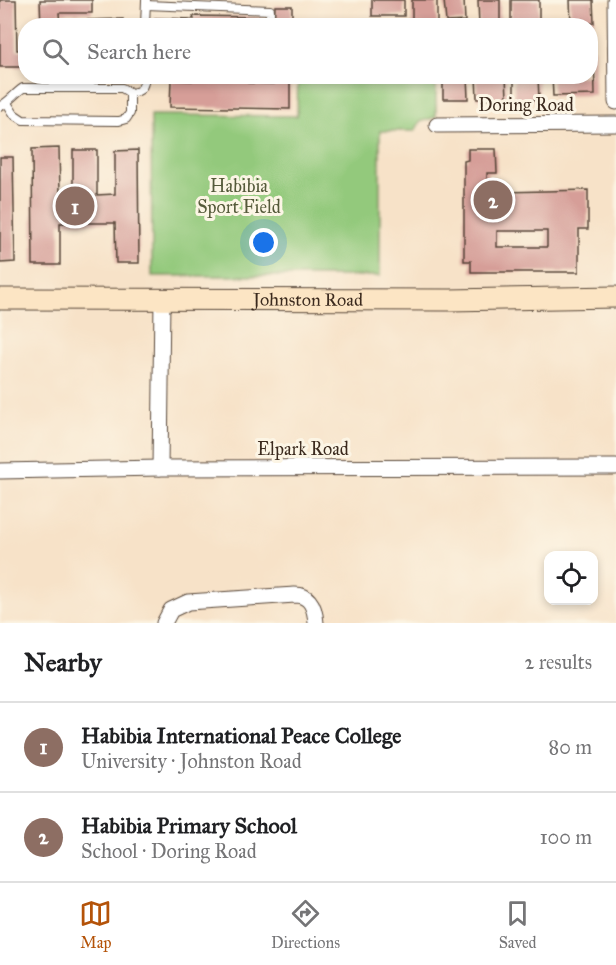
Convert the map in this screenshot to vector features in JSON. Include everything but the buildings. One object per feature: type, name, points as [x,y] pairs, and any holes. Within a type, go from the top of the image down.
[{"type":"street","points":[[615,0],[616,102]]},
{"type":"street","name":"Doring Road","points":[[437,125],[616,124]]},
{"type":"street","name":"Johnston Road","points":[[0,299],[450,300],[616,297]]},
{"type":"street","points":[[160,468],[162,298]]},
{"type":"street","name":"Elpark Road","points":[[0,471],[160,468],[616,467]]},
{"type":"street","points":[[168,616],[188,602],[301,595],[314,608],[316,623]]},
{"type":"lane","points":[[145,18],[146,3],[270,10],[270,18]]},
{"type":"lane","points":[[130,93],[130,113],[126,120],[119,121],[23,120],[4,104],[13,94],[23,88],[122,88],[130,93],[141,90],[144,84]]},
{"type":"green space","name":"Habibia Sport Field","points":[[298,84],[436,84],[436,117],[420,122],[415,131],[380,131],[380,276],[152,276],[151,115],[297,116]]},
{"type":"place","name":"Habibia Primary School","points":[[493,200]]},
{"type":"place","name":"Habibia International Peace College","points":[[75,206]]}]
